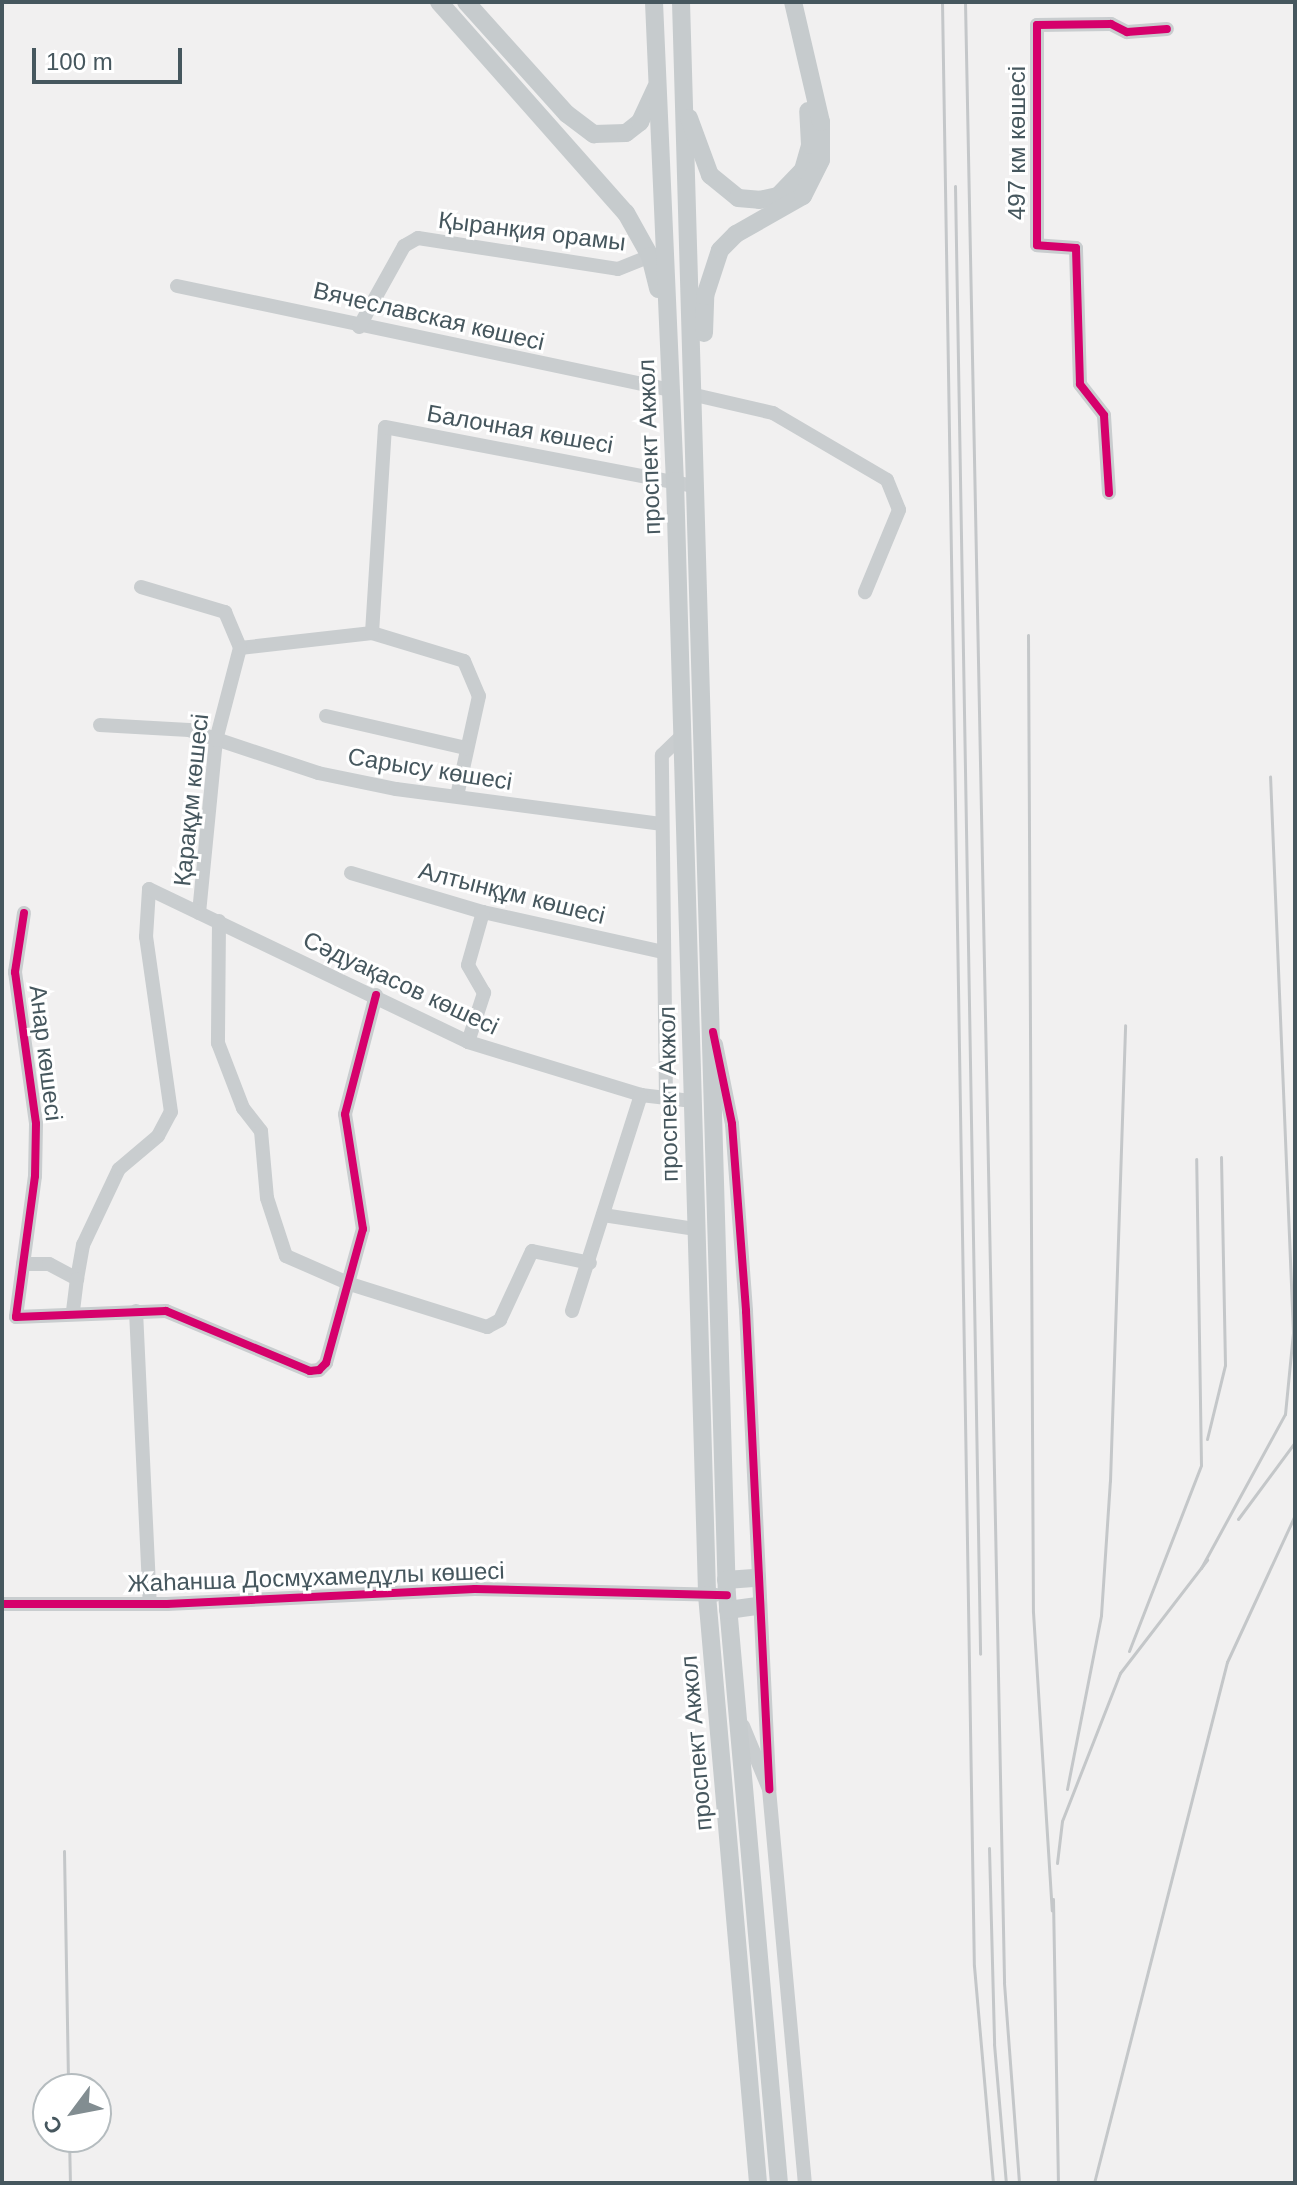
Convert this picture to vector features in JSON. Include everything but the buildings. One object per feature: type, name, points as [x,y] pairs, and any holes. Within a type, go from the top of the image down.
[{"type":"main road","points":[[439,2],[607,189],[650,256],[668,331]]},
{"type":"main road","points":[[466,2],[567,114],[594,134],[626,133],[640,122],[658,82]]},
{"type":"main road","name":"проспект Акжол","points":[[654,2],[675,481],[707,1595],[758,2183]]},
{"type":"main road","name":"проспект Акжол","points":[[681,2],[695,395],[694,486],[713,1032],[714,1227],[727,1595],[779,2183]]},
{"type":"main road","points":[[686,112],[710,175],[738,198],[778,196],[794,182],[808,158],[810,126],[783,2]]},
{"type":"main road","points":[[694,370],[703,343],[711,269],[720,250],[736,234],[803,196],[821,160],[819,113],[793,2]]},
{"type":"main road","points":[[727,1595],[757,1578]]},
{"type":"main road","points":[[727,1595],[758,1606]]},
{"type":"street","name":"497 км көшесі","points":[[1109,493],[1104,415],[1080,384],[1076,248],[1037,245],[1037,25],[1111,24],[1127,32],[1167,29]]},
{"type":"street","name":"Қыранқия орамы","points":[[359,327],[404,246],[418,238],[618,269],[650,256]]},
{"type":"street","name":"Вячеславская көшесі","points":[[177,286],[359,327],[671,390]]},
{"type":"street","points":[[695,395],[773,413],[887,480],[899,510],[865,592]]},
{"type":"street","name":"Балочная көшесі","points":[[372,633],[385,427],[694,486]]},
{"type":"street","points":[[141,587],[225,612],[240,648],[372,633],[464,661],[479,696],[457,796]]},
{"type":"street","name":"Қарақұм көшесі","points":[[199,913],[216,740],[240,648]]},
{"type":"street","points":[[326,716],[466,748]]},
{"type":"street","name":"Сарысу көшесі","points":[[100,725],[189,730],[318,773],[661,824]]},
{"type":"street","points":[[666,1099],[662,755],[682,736]]},
{"type":"street","name":"Алтынқұм көшесі","points":[[351,873],[483,912],[664,952]]},
{"type":"street","name":"Сәдуақасов көшесі","points":[[77,1279],[83,1245],[119,1169],[158,1136],[171,1112],[146,937],[149,889],[376,995],[468,1042],[641,1095],[691,1101]]},
{"type":"street","points":[[468,1042],[484,993],[468,965],[483,912]]},
{"type":"street","name":"Анар көшесі","points":[[24,913],[15,972],[36,1124],[16,1317],[73,1311],[166,1311],[310,1371],[319,1370],[326,1363],[350,1284]]},
{"type":"street","points":[[219,921],[218,1043],[243,1108],[261,1131],[267,1198],[286,1256],[350,1284],[487,1327],[500,1320],[532,1251],[590,1263]]},
{"type":"street","points":[[350,1284],[363,1212],[345,1126],[346,1099],[376,995]]},
{"type":"street","points":[[713,1032],[725,1076],[737,1186],[769,1789],[805,2183]]},
{"type":"street","points":[[572,1311],[590,1263],[641,1095]]},
{"type":"street","points":[[603,1215],[696,1229]]},
{"type":"street","points":[[23,1264],[49,1264],[77,1279],[73,1311]]},
{"type":"street","points":[[136,1311],[150,1603]]},
{"type":"street","name":"Жаһанша Досмұхамедұлы көшесі","points":[[2,1604],[150,1603],[475,1589],[727,1595]]},
{"type":"street","points":[[736,1710],[769,1789]]},
{"type":"railway","points":[[942,2],[974,1966],[993,2183]]},
{"type":"railway","points":[[965,2],[1004,1983],[1019,2183]]},
{"type":"railway","points":[[955,186],[980,1654]]},
{"type":"railway","points":[[1028,635],[1033,1612],[1052,1910]]},
{"type":"railway","points":[[1201,1568],[1285,1414],[1293,1333],[1270,776]]},
{"type":"railway","points":[[1067,1789],[1101,1615],[1110,1481],[1125,1025]]},
{"type":"railway","points":[[1207,1439],[1225,1365],[1221,1157]]},
{"type":"railway","points":[[1129,1651],[1201,1465],[1196,1159]]},
{"type":"railway","points":[[1238,1519],[1295,1442]]},
{"type":"railway","points":[[1094,2183],[1227,1662],[1295,1515]]},
{"type":"railway","points":[[1057,1863],[1062,1821],[1120,1673],[1207,1560]]},
{"type":"railway","points":[[989,1848],[994,2044],[1006,2183]]},
{"type":"railway","points":[[64,1851],[68,2073]]},
{"type":"railway","points":[[1053,1899],[1058,2183]]},
{"type":"railway","points":[[69,2153],[70,2183]]},
{"type":"cycle path","points":[[1109,493],[1104,415],[1080,384],[1076,248],[1037,245],[1037,25],[1111,24],[1127,32],[1167,29]]},
{"type":"cycle path","points":[[24,913],[15,972],[36,1124],[35,1176],[16,1317],[166,1311],[310,1371],[319,1370],[326,1363],[363,1229],[345,1114],[376,995]]},
{"type":"cycle path","points":[[713,1032],[732,1124],[746,1311],[769,1789]]},
{"type":"cycle path","points":[[2,1604],[167,1604],[475,1589],[727,1595]]}]
